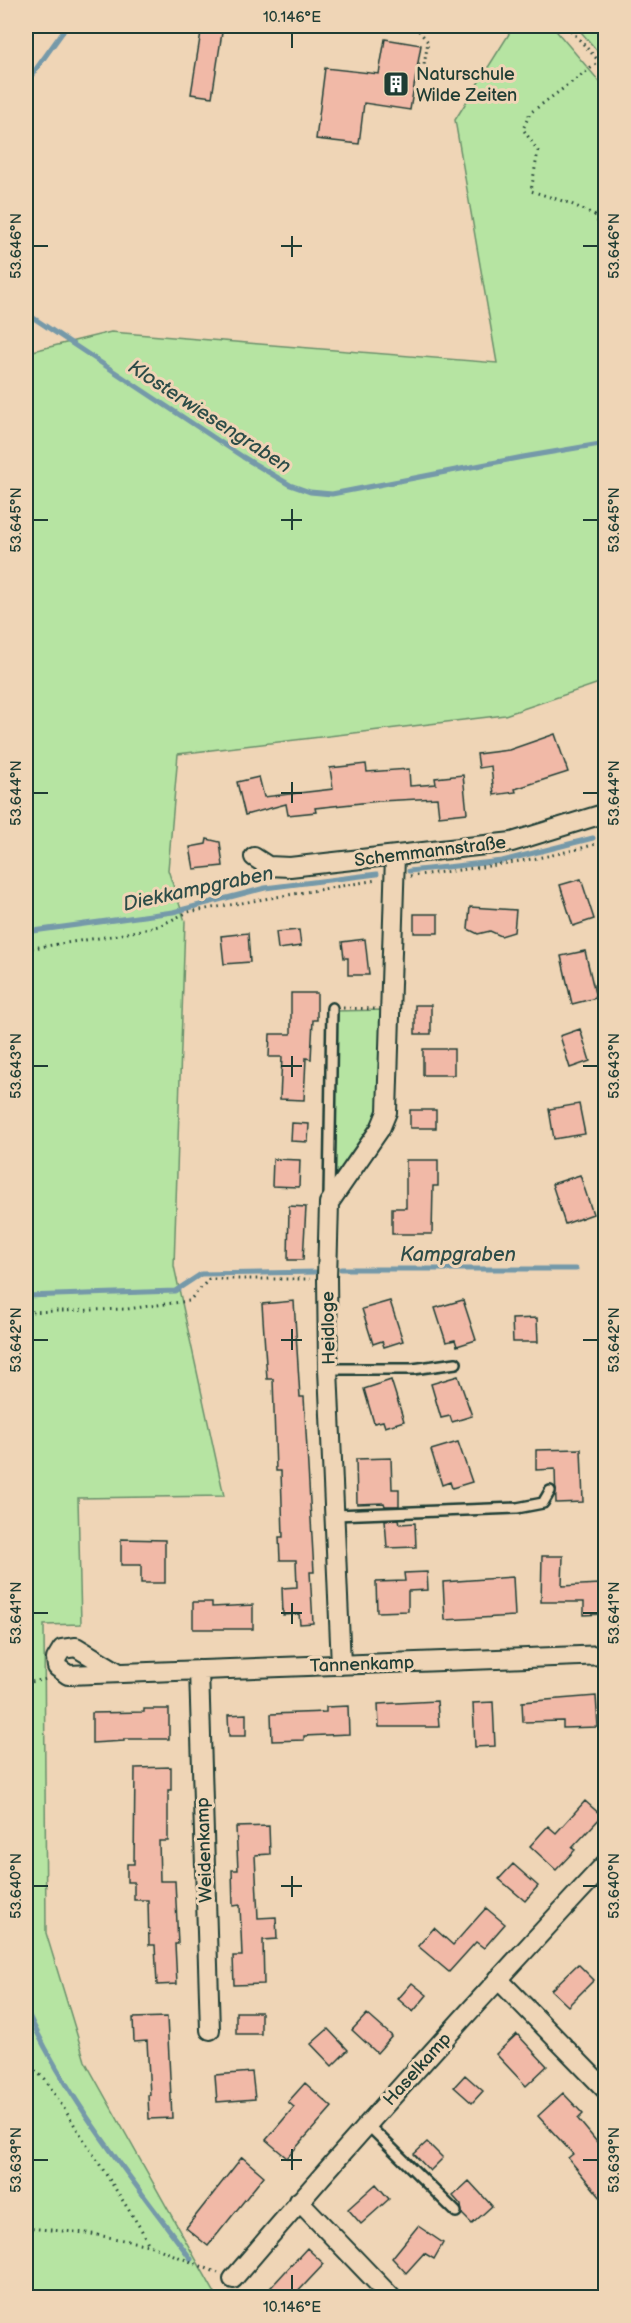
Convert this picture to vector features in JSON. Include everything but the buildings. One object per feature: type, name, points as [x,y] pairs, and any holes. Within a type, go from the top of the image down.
[{"type":"street","name":"Schemmannstraße","points":[[254,857],[267,866],[290,867],[512,842],[606,813]]},
{"type":"street","points":[[329,1203],[380,1129],[387,1112],[395,856]]},
{"type":"street","name":"Heidloge","points":[[329,1203],[328,1369],[341,1665]]},
{"type":"street","name":"Tannenkamp","points":[[119,1673],[606,1655]]},
{"type":"street","name":"Weidenkamp","points":[[199,1670],[210,2030]]},
{"type":"street","name":"Haselkamp","points":[[233,2279],[299,2201],[498,1979],[606,1863]]},
{"type":"street","points":[[498,1979],[606,2090]]},
{"type":"street","points":[[299,2201],[392,2298]]},
{"type":"lane","points":[[329,1203],[332,1008]]},
{"type":"lane","points":[[328,1369],[413,1369],[456,1363]]},
{"type":"lane","points":[[335,1515],[517,1508],[543,1503],[550,1491]]},
{"type":"lane","points":[[368,2125],[456,2212]]},
{"type":"path","points":[[416,26],[428,42],[424,65],[417,65]]},
{"type":"path","points":[[567,26],[606,69]]},
{"type":"path","points":[[599,62],[530,113],[523,129],[538,151],[531,191],[569,203],[595,215],[600,227],[606,233]]},
{"type":"path","points":[[595,215],[606,210]]},
{"type":"path","points":[[26,949],[98,939],[159,926],[188,912],[395,877],[493,866],[573,851],[606,841]]},
{"type":"path","points":[[332,1008],[390,1009]]},
{"type":"path","points":[[26,1312],[128,1309],[189,1301],[209,1279],[327,1278]]},
{"type":"path","points":[[26,2063],[45,2079],[149,2245]]},
{"type":"path","points":[[26,2228],[87,2233],[149,2245],[233,2279]]},
{"type":"green space","points":[[514,26],[552,26],[605,88],[605,681],[505,715],[178,754],[168,870],[185,921],[174,1266],[224,1496],[78,1498],[81,1624],[44,1625],[46,1933],[85,2061],[217,2297],[26,2297],[26,357],[33,351],[111,332],[497,363],[455,120]]},
{"type":"green space","points":[[576,26],[605,26],[605,60]]},
{"type":"green space","points":[[384,1010],[383,1106],[333,1179],[334,1011]]},
{"type":"waterway","points":[[26,83],[67,26]]},
{"type":"waterway","name":"Klosterwiesengraben","points":[[26,313],[243,457],[290,485],[310,492],[332,494],[606,443]]},
{"type":"waterway","name":"Diekkampgraben","points":[[409,871],[502,861],[593,838]]},
{"type":"waterway","name":"Diekkampgraben","points":[[26,932],[173,912],[265,888],[377,874]]},
{"type":"waterway","name":"Kampgraben","points":[[341,1269],[576,1269]]},
{"type":"waterway","name":"Kampgraben","points":[[26,1296],[175,1291],[201,1274],[315,1272]]},
{"type":"waterway","points":[[26,2009],[42,2043],[81,2107],[191,2259]]},
{"type":"place","name":"Naturschule Wilde Zeiten","points":[[396,84]]}]
